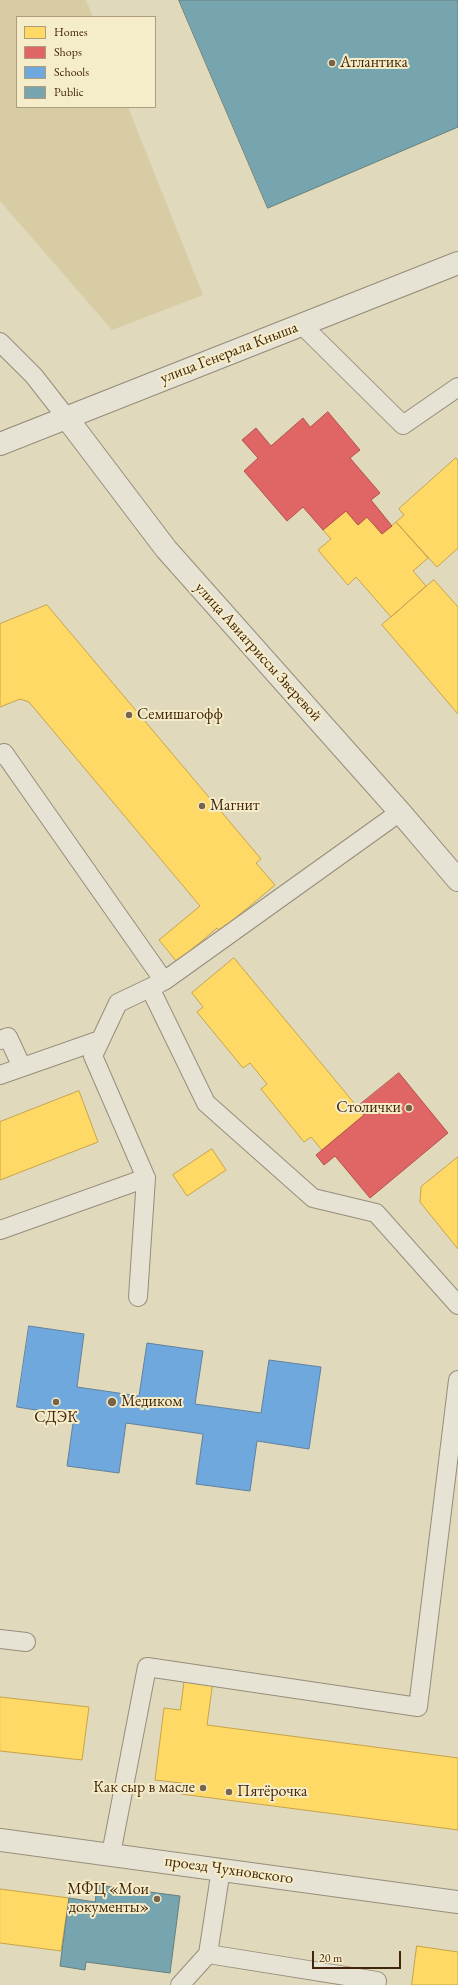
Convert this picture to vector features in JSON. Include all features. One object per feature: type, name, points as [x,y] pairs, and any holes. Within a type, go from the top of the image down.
[{"type":"street","name":"улица Генерала Кныша","points":[[0,444],[458,263]]},
{"type":"street","name":"улица Авиатриссы Зверевой","points":[[66,417],[166,549],[400,812],[458,880]]},
{"type":"street","name":"проезд Чухновского","points":[[0,1840],[458,1902]]},
{"type":"lane","points":[[302,325],[403,424],[458,387]]},
{"type":"lane","points":[[0,342],[34,376],[66,417]]},
{"type":"lane","points":[[0,755],[4,753],[157,984],[206,1102],[313,1198],[376,1213],[458,1305]]},
{"type":"lane","points":[[138,1297],[146,1178],[93,1056],[118,1003],[157,984],[400,812]]},
{"type":"lane","points":[[0,1040],[8,1037],[22,1067]]},
{"type":"lane","points":[[0,1075],[100,1040]]},
{"type":"lane","points":[[0,1230],[146,1178]]},
{"type":"lane","points":[[111,1854],[147,1668],[418,1707],[458,1380]]},
{"type":"lane","points":[[0,1639],[26,1642]]},
{"type":"lane","points":[[180,1985],[208,1954],[221,1869]]},
{"type":"lane","points":[[208,1954],[377,1981]]},
{"type":"shaded area","points":[[0,0],[86,0],[93,16],[16,16],[16,108],[128,108],[203,295],[112,330],[0,201]]},
{"type":"building: Homes","points":[[456,458],[458,461],[458,548],[437,567],[396,522],[404,515],[399,509]]},
{"type":"building: Homes","points":[[346,511],[358,525],[367,517],[382,534],[396,522],[428,558],[413,571],[426,586],[391,617],[356,577],[348,585],[318,550],[331,539],[323,530]]},
{"type":"building: Homes","points":[[434,580],[458,607],[458,714],[382,625]]},
{"type":"building: Homes","points":[[47,605],[261,859],[256,863],[275,885],[220,931],[217,928],[177,962],[159,940],[200,906],[29,702],[20,699],[0,707],[0,624]]},
{"type":"building: Homes","points":[[234,958],[364,1115],[322,1150],[311,1137],[304,1142],[261,1089],[267,1084],[250,1063],[243,1068],[197,1012],[203,1007],[192,993]]},
{"type":"building: Homes","points":[[79,1091],[98,1142],[0,1180],[0,1122]]},
{"type":"building: Homes","points":[[212,1149],[226,1170],[187,1196],[173,1175]]},
{"type":"building: Homes","points":[[458,1157],[458,1249],[420,1202],[421,1187]]},
{"type":"building: Homes","points":[[185,1677],[213,1681],[207,1725],[458,1758],[458,1830],[181,1794],[182,1783],[155,1780],[164,1708],[180,1710]]},
{"type":"building: Homes","points":[[0,1697],[89,1707],[82,1760],[0,1751]]},
{"type":"building: Homes","points":[[0,1889],[69,1898],[61,1951],[0,1943]]},
{"type":"building: Homes","points":[[417,1946],[458,1952],[458,1985],[412,1985]]},
{"type":"building: Shops","points":[[328,412],[360,450],[350,458],[380,493],[371,500],[392,526],[382,534],[367,517],[358,525],[346,511],[323,530],[303,507],[287,521],[244,471],[258,458],[242,440],[256,428],[271,446],[303,418],[310,427]]},
{"type":"building: Shops","points":[[399,1073],[448,1133],[370,1198],[335,1156],[324,1165],[316,1155],[364,1115],[357,1107]]},
{"type":"building: Schools","points":[[29,1326],[84,1334],[77,1387],[139,1396],[147,1343],[203,1351],[195,1404],[261,1413],[269,1360],[321,1367],[309,1449],[257,1441],[250,1491],[196,1484],[203,1434],[126,1423],[119,1473],[67,1466],[74,1416],[17,1407]]},
{"type":"building: Public","name":"Атлантика","points":[[179,0],[458,0],[458,127],[268,208]]},
{"type":"building: Public","points":[[97,1885],[180,1896],[170,1973],[86,1962],[85,1970],[60,1966],[69,1898],[95,1902]]},
{"type":"place","name":"Атлантика","points":[[332,63]]},
{"type":"place","name":"Семишагофф","points":[[129,715]]},
{"type":"place","name":"Магнит","points":[[202,806]]},
{"type":"place","name":"Столички","points":[[409,1108]]},
{"type":"place","name":"СДЭК","points":[[56,1402]]},
{"type":"place","name":"Медиком","points":[[112,1402]]},
{"type":"place","name":"Как сыр в масле","points":[[203,1788]]},
{"type":"place","name":"Пятёрочка","points":[[229,1792]]},
{"type":"place","name":"МФЦ «Мои документы»","points":[[157,1899]]}]
